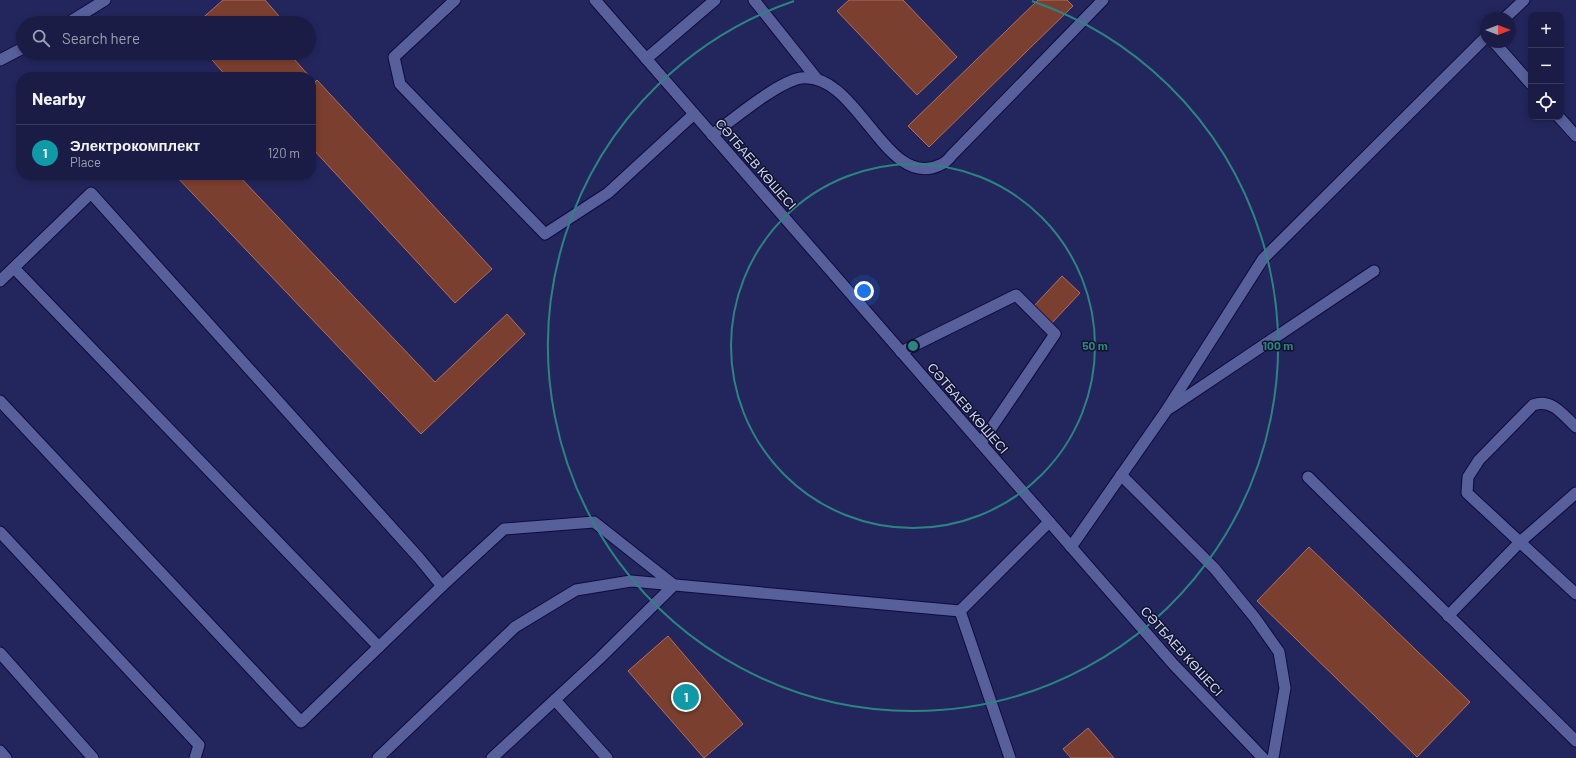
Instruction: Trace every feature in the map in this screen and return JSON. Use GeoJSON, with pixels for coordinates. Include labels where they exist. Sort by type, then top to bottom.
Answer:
{"type":"FeatureCollection","features":[{"type":"Feature","properties":{"kind":"main road"},"geometry":{"type":"LineString","coordinates":[[79,16],[105,0]]}},
{"type":"Feature","properties":{"kind":"main road"},"geometry":{"type":"LineString","coordinates":[[455,0],[394,57],[400,84],[545,234],[608,193],[694,114]]}},
{"type":"Feature","properties":{"kind":"main road","name":"СӘТБАЕВ КӨШЕСІ"},"geometry":{"type":"LineString","coordinates":[[594,0],[1174,665],[1263,758]]}},
{"type":"Feature","properties":{"kind":"main road"},"geometry":{"type":"LineString","coordinates":[[646,59],[715,0]]}},
{"type":"Feature","properties":{"kind":"main road"},"geometry":{"type":"LineString","coordinates":[[754,0],[817,79],[841,93],[899,160],[915,167],[927,169],[941,165],[952,156],[1103,0]]}},
{"type":"Feature","properties":{"kind":"main road"},"geometry":{"type":"LineString","coordinates":[[1511,12],[1524,0]]}},
{"type":"Feature","properties":{"kind":"main road"},"geometry":{"type":"LineString","coordinates":[[1071,547],[1166,411],[1263,259],[1480,43]]}},
{"type":"Feature","properties":{"kind":"main road"},"geometry":{"type":"LineString","coordinates":[[1499,48],[1528,81]]}},
{"type":"Feature","properties":{"kind":"main road"},"geometry":{"type":"LineString","coordinates":[[0,60],[16,52]]}},
{"type":"Feature","properties":{"kind":"main road"},"geometry":{"type":"LineString","coordinates":[[712,135],[784,83],[801,78],[817,79]]}},
{"type":"Feature","properties":{"kind":"main road"},"geometry":{"type":"LineString","coordinates":[[1562,120],[1576,136]]}},
{"type":"Feature","properties":{"kind":"main road"},"geometry":{"type":"LineString","coordinates":[[0,281],[91,193],[419,558],[442,586]]}},
{"type":"Feature","properties":{"kind":"main road"},"geometry":{"type":"LineString","coordinates":[[14,268],[379,647]]}},
{"type":"Feature","properties":{"kind":"main road"},"geometry":{"type":"LineString","coordinates":[[1166,411],[1374,271]]}},
{"type":"Feature","properties":{"kind":"main road"},"geometry":{"type":"LineString","coordinates":[[901,352],[1016,295],[1055,334],[981,443]]}},
{"type":"Feature","properties":{"kind":"main road"},"geometry":{"type":"LineString","coordinates":[[0,401],[301,722],[442,586],[504,529],[594,522],[674,585]]}},
{"type":"Feature","properties":{"kind":"main road"},"geometry":{"type":"LineString","coordinates":[[1576,427],[1552,405],[1541,402],[1533,405],[1479,460],[1468,477],[1467,493],[1576,594]]}},
{"type":"Feature","properties":{"kind":"main road"},"geometry":{"type":"LineString","coordinates":[[1121,475],[1214,569],[1256,618],[1279,652],[1286,688],[1273,758]]}},
{"type":"Feature","properties":{"kind":"main road"},"geometry":{"type":"LineString","coordinates":[[1308,478],[1576,741]]}},
{"type":"Feature","properties":{"kind":"main road"},"geometry":{"type":"LineString","coordinates":[[1448,616],[1520,542],[1576,493]]}},
{"type":"Feature","properties":{"kind":"main road"},"geometry":{"type":"LineString","coordinates":[[960,611],[1049,522]]}},
{"type":"Feature","properties":{"kind":"main road"},"geometry":{"type":"LineString","coordinates":[[0,532],[199,745],[195,758]]}},
{"type":"Feature","properties":{"kind":"main road"},"geometry":{"type":"LineString","coordinates":[[378,758],[515,627],[576,590],[631,581],[960,611]]}},
{"type":"Feature","properties":{"kind":"main road"},"geometry":{"type":"LineString","coordinates":[[492,758],[600,658],[674,585]]}},
{"type":"Feature","properties":{"kind":"main road"},"geometry":{"type":"LineString","coordinates":[[960,611],[1010,758]]}},
{"type":"Feature","properties":{"kind":"main road"},"geometry":{"type":"LineString","coordinates":[[0,653],[93,758]]}},
{"type":"Feature","properties":{"kind":"main road"},"geometry":{"type":"LineString","coordinates":[[555,700],[607,758]]}},
{"type":"Feature","properties":{"kind":"main road"},"geometry":{"type":"LineString","coordinates":[[0,752],[6,758]]}},
{"type":"Feature","properties":{"kind":"building"},"geometry":{"type":"Polygon","coordinates":[[[223,0],[265,0],[279,16],[205,16],[223,0]]]}},
{"type":"Feature","properties":{"kind":"building"},"geometry":{"type":"Polygon","coordinates":[[[849,0],[903,0],[957,57],[917,95],[837,11],[849,0]]]}},
{"type":"Feature","properties":{"kind":"building"},"geometry":{"type":"Polygon","coordinates":[[[1038,0],[1067,0],[1073,6],[929,147],[908,126],[1038,0]]]}},
{"type":"Feature","properties":{"kind":"building"},"geometry":{"type":"Polygon","coordinates":[[[212,60],[295,60],[306,72],[223,72],[212,60]]]}},
{"type":"Feature","properties":{"kind":"building"},"geometry":{"type":"Polygon","coordinates":[[[317,80],[492,269],[455,303],[316,152],[317,80]]]}},
{"type":"Feature","properties":{"kind":"building"},"geometry":{"type":"Polygon","coordinates":[[[180,180],[243,180],[435,382],[507,314],[525,334],[421,434],[180,180]]]}},
{"type":"Feature","properties":{"kind":"building"},"geometry":{"type":"Polygon","coordinates":[[[1062,276],[1080,293],[1051,324],[1033,307],[1062,276]]]}},
{"type":"Feature","properties":{"kind":"building"},"geometry":{"type":"Polygon","coordinates":[[[1309,547],[1470,702],[1417,757],[1257,601],[1309,547]]]}},
{"type":"Feature","properties":{"kind":"building"},"geometry":{"type":"Polygon","coordinates":[[[668,636],[743,724],[704,758],[628,671],[668,636]]]}},
{"type":"Feature","properties":{"kind":"building"},"geometry":{"type":"Polygon","coordinates":[[[1088,728],[1114,758],[1071,758],[1063,749],[1088,728]]]}},
{"type":"Feature","properties":{"kind":"place","name":"Электрокомплект"},"geometry":{"type":"Point","coordinates":[686,697]}}]}
